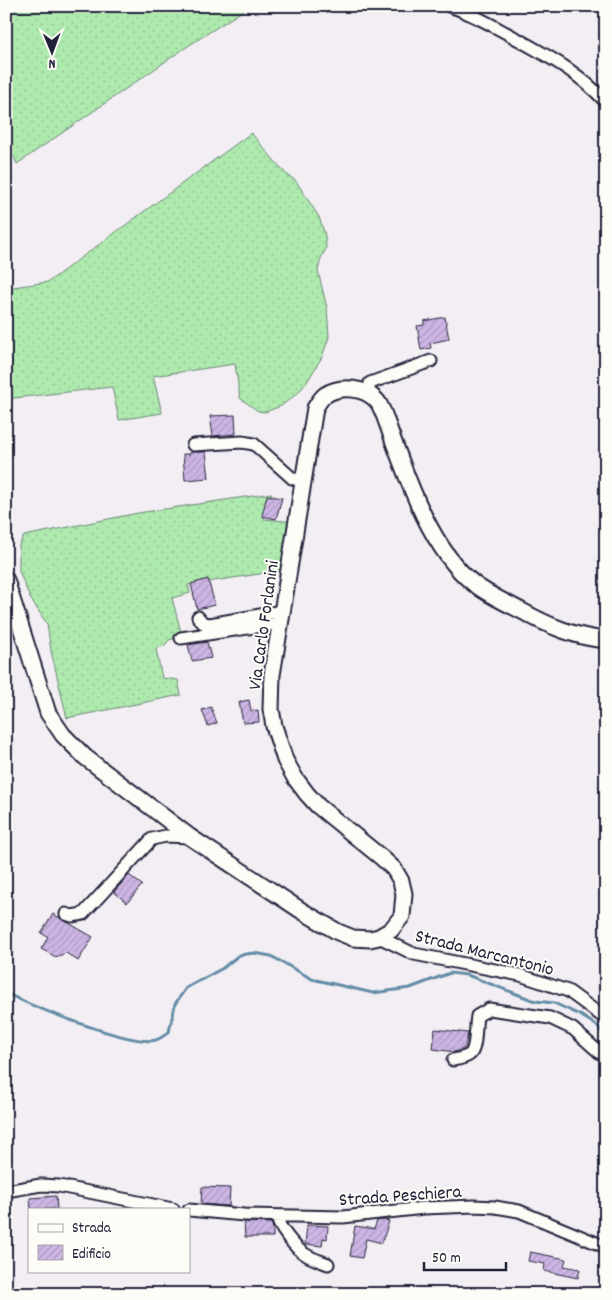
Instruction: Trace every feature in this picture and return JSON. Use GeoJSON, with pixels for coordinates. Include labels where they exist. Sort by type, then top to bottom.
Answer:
{"type":"FeatureCollection","features":[{"type":"Feature","properties":{"kind":"main road","name":"Via Carlo Forlanini"},"geometry":{"type":"LineString","coordinates":[[368,394],[357,390],[345,389],[323,396],[315,408],[272,675],[271,708],[274,726],[285,760],[307,794],[394,869],[401,881],[404,894],[402,916],[391,930],[379,937]]}},
{"type":"Feature","properties":{"kind":"main road"},"geometry":{"type":"LineString","coordinates":[[368,394],[377,401],[383,412],[414,494],[433,533],[456,566],[474,583],[539,621],[569,632],[606,640]]}},
{"type":"Feature","properties":{"kind":"main road"},"geometry":{"type":"LineString","coordinates":[[6,580],[48,713],[63,735],[85,756],[190,837],[302,911],[338,932],[353,938],[370,939],[379,937]]}},
{"type":"Feature","properties":{"kind":"street"},"geometry":{"type":"LineString","coordinates":[[449,6],[484,20],[556,60],[589,84],[606,102]]}},
{"type":"Feature","properties":{"kind":"street"},"geometry":{"type":"LineString","coordinates":[[368,394],[370,383],[431,361]]}},
{"type":"Feature","properties":{"kind":"street"},"geometry":{"type":"LineString","coordinates":[[194,445],[242,442],[254,444],[292,478],[304,482]]}},
{"type":"Feature","properties":{"kind":"street"},"geometry":{"type":"LineString","coordinates":[[198,617],[203,623],[210,624],[282,617]]}},
{"type":"Feature","properties":{"kind":"street"},"geometry":{"type":"LineString","coordinates":[[181,638],[282,617]]}},
{"type":"Feature","properties":{"kind":"street"},"geometry":{"type":"LineString","coordinates":[[66,914],[72,916],[83,914],[152,839],[166,836],[190,837]]}},
{"type":"Feature","properties":{"kind":"street","name":"Strada Marcantonio"},"geometry":{"type":"LineString","coordinates":[[379,937],[414,954],[520,975],[568,992],[606,1019]]}},
{"type":"Feature","properties":{"kind":"street"},"geometry":{"type":"LineString","coordinates":[[453,1060],[468,1056],[475,1048],[475,1029],[478,1016],[489,1009],[550,1018],[573,1029],[600,1053],[606,1055]]}},
{"type":"Feature","properties":{"kind":"street"},"geometry":{"type":"LineString","coordinates":[[6,1191],[41,1185],[59,1186],[167,1208]]}},
{"type":"Feature","properties":{"kind":"street","name":"Strada Peschiera"},"geometry":{"type":"LineString","coordinates":[[190,1210],[244,1215],[343,1217],[424,1208],[495,1207],[520,1211],[606,1247]]}},
{"type":"Feature","properties":{"kind":"street"},"geometry":{"type":"LineString","coordinates":[[277,1216],[277,1222],[305,1254],[328,1264]]}},
{"type":"Feature","properties":{"kind":"green space"},"geometry":{"type":"Polygon","coordinates":[[[6,6],[250,6],[185,48],[17,164],[6,139],[6,6]]]}},
{"type":"Feature","properties":{"kind":"green space"},"geometry":{"type":"Polygon","coordinates":[[[251,133],[285,173],[296,181],[319,217],[325,235],[326,249],[321,258],[318,271],[327,308],[329,337],[322,357],[298,393],[281,406],[265,412],[258,411],[240,398],[235,364],[153,376],[162,413],[119,420],[112,387],[6,399],[6,288],[48,282],[251,133]]]}},
{"type":"Feature","properties":{"kind":"green space"},"geometry":{"type":"Polygon","coordinates":[[[272,493],[264,519],[295,522],[285,570],[188,585],[190,593],[172,598],[182,636],[169,640],[165,645],[156,649],[162,678],[178,680],[181,695],[67,718],[51,651],[47,624],[30,598],[19,571],[19,545],[24,536],[138,513],[272,493]]]}},
{"type":"Feature","properties":{"kind":"building"},"geometry":{"type":"Polygon","coordinates":[[[445,317],[449,339],[430,343],[431,348],[421,350],[417,326],[424,325],[424,321],[445,317]]]}},
{"type":"Feature","properties":{"kind":"building"},"geometry":{"type":"Polygon","coordinates":[[[235,415],[236,434],[213,436],[210,416],[235,415]]]}},
{"type":"Feature","properties":{"kind":"building"},"geometry":{"type":"Polygon","coordinates":[[[190,452],[206,452],[209,478],[185,480],[183,454],[190,454],[190,452]]]}},
{"type":"Feature","properties":{"kind":"building"},"geometry":{"type":"Polygon","coordinates":[[[267,495],[282,498],[276,519],[262,516],[267,495]]]}},
{"type":"Feature","properties":{"kind":"building"},"geometry":{"type":"Polygon","coordinates":[[[208,579],[215,605],[197,609],[191,584],[208,579]]]}},
{"type":"Feature","properties":{"kind":"building"},"geometry":{"type":"Polygon","coordinates":[[[207,642],[211,658],[192,661],[188,645],[207,642]]]}},
{"type":"Feature","properties":{"kind":"building"},"geometry":{"type":"Polygon","coordinates":[[[249,700],[251,711],[258,710],[259,722],[243,723],[239,702],[249,700]]]}},
{"type":"Feature","properties":{"kind":"building"},"geometry":{"type":"Polygon","coordinates":[[[211,707],[217,723],[208,726],[202,710],[211,707]]]}},
{"type":"Feature","properties":{"kind":"building"},"geometry":{"type":"Polygon","coordinates":[[[129,875],[142,885],[127,903],[114,892],[129,875]]]}},
{"type":"Feature","properties":{"kind":"building"},"geometry":{"type":"Polygon","coordinates":[[[53,914],[93,937],[78,961],[66,953],[56,957],[41,949],[48,937],[41,933],[53,914]]]}},
{"type":"Feature","properties":{"kind":"building"},"geometry":{"type":"Polygon","coordinates":[[[435,1029],[468,1033],[465,1048],[455,1052],[433,1049],[435,1029]]]}},
{"type":"Feature","properties":{"kind":"building"},"geometry":{"type":"Polygon","coordinates":[[[202,1187],[230,1188],[229,1206],[201,1204],[202,1187]]]}},
{"type":"Feature","properties":{"kind":"building"},"geometry":{"type":"Polygon","coordinates":[[[56,1196],[57,1208],[31,1208],[30,1198],[56,1196]]]}},
{"type":"Feature","properties":{"kind":"building"},"geometry":{"type":"Polygon","coordinates":[[[377,1221],[389,1221],[382,1243],[366,1239],[362,1258],[350,1256],[355,1226],[374,1229],[377,1221]]]}},
{"type":"Feature","properties":{"kind":"building"},"geometry":{"type":"Polygon","coordinates":[[[244,1222],[271,1223],[273,1237],[245,1237],[244,1222]]]}},
{"type":"Feature","properties":{"kind":"building"},"geometry":{"type":"Polygon","coordinates":[[[307,1225],[328,1226],[327,1239],[323,1238],[322,1246],[305,1244],[307,1225]]]}},
{"type":"Feature","properties":{"kind":"building"},"geometry":{"type":"Polygon","coordinates":[[[530,1252],[566,1259],[564,1266],[580,1269],[578,1278],[544,1271],[545,1264],[528,1261],[530,1252]]]}},
{"type":"Feature","properties":{"kind":"waterway"},"geometry":{"type":"LineString","coordinates":[[6,993],[81,1024],[125,1037],[156,1040],[169,1032],[175,1004],[186,988],[223,968],[239,955],[254,953],[271,956],[312,979],[373,993],[410,988],[450,973],[467,975],[535,1001],[554,1003],[596,1025],[606,1036]]}}]}
